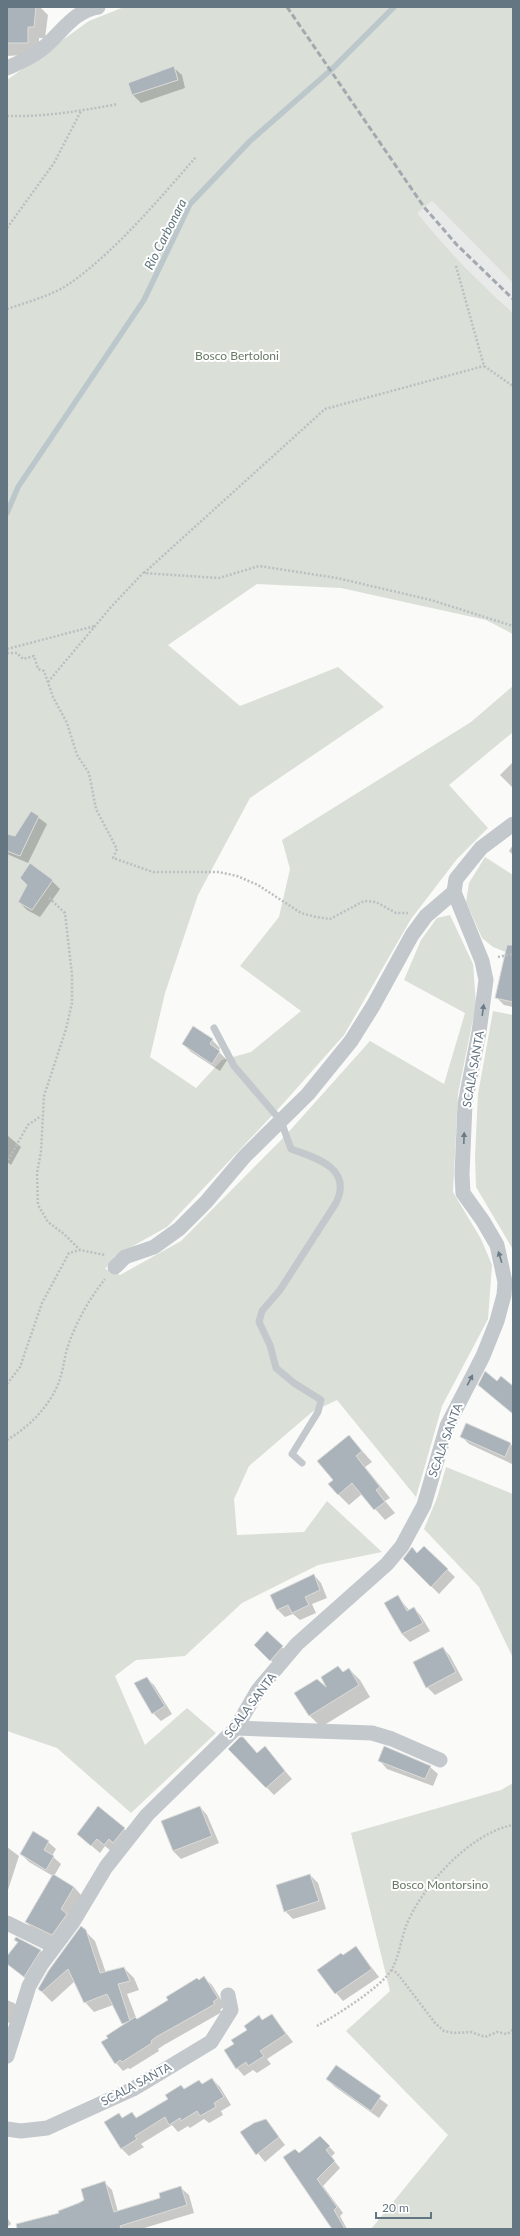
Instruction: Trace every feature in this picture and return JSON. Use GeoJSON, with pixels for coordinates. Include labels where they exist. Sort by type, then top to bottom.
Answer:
{"type":"FeatureCollection","features":[{"type":"Feature","properties":{"kind":"street"},"geometry":{"type":"LineString","coordinates":[[7,68],[42,50],[73,18],[90,8],[98,7]]}},
{"type":"Feature","properties":{"kind":"street"},"geometry":{"type":"LineString","coordinates":[[120,1262],[154,1247],[179,1230],[206,1202],[245,1156],[308,1094],[351,1041],[373,1006],[412,935],[426,916],[454,892],[456,879],[480,848],[513,824]]}},
{"type":"Feature","properties":{"kind":"street","name":"SCALA SANTA"},"geometry":{"type":"LineString","coordinates":[[7,2056],[29,1986],[54,1946],[73,1922],[106,1867],[147,1815],[236,1728],[258,1690],[297,1644],[387,1564],[402,1546],[424,1505],[447,1426],[482,1356],[497,1321],[504,1295],[505,1282],[497,1245],[483,1221],[463,1193],[462,1174],[466,1098],[479,1032],[486,980],[482,961],[454,892]]}},
{"type":"Feature","properties":{"kind":"street"},"geometry":{"type":"LineString","coordinates":[[236,1728],[307,1729],[372,1733],[392,1739],[440,1760]]}},
{"type":"Feature","properties":{"kind":"street"},"geometry":{"type":"LineString","coordinates":[[7,1924],[54,1946]]}},
{"type":"Feature","properties":{"kind":"street","name":"SCALA SANTA"},"geometry":{"type":"LineString","coordinates":[[7,2129],[21,2131],[47,2128],[133,2089],[211,2042],[231,2010],[228,1995]]}},
{"type":"Feature","properties":{"kind":"lane"},"geometry":{"type":"LineString","coordinates":[[214,1028],[234,1066],[281,1121],[291,1149],[324,1161],[333,1170],[340,1182],[342,1192],[295,1268],[262,1311],[259,1322],[270,1345],[276,1368],[321,1400],[318,1412],[292,1454],[302,1463]]}},
{"type":"Feature","properties":{"kind":"path"},"geometry":{"type":"LineString","coordinates":[[7,116],[34,117],[81,111],[118,104]]}},
{"type":"Feature","properties":{"kind":"path"},"geometry":{"type":"LineString","coordinates":[[7,228],[54,163],[81,111]]}},
{"type":"Feature","properties":{"kind":"path"},"geometry":{"type":"LineString","coordinates":[[7,309],[34,300],[68,284],[99,259],[143,217],[196,157]]}},
{"type":"Feature","properties":{"kind":"path"},"geometry":{"type":"LineString","coordinates":[[456,266],[484,366],[513,386]]}},
{"type":"Feature","properties":{"kind":"path"},"geometry":{"type":"LineString","coordinates":[[48,682],[95,626],[143,573],[325,409],[484,366]]}},
{"type":"Feature","properties":{"kind":"path"},"geometry":{"type":"LineString","coordinates":[[143,573],[219,578],[259,566],[337,578],[431,600],[513,626]]}},
{"type":"Feature","properties":{"kind":"path"},"geometry":{"type":"LineString","coordinates":[[7,649],[95,626]]}},
{"type":"Feature","properties":{"kind":"path"},"geometry":{"type":"LineString","coordinates":[[7,653],[17,653],[23,659],[34,656],[38,669],[44,671],[67,723],[77,755],[89,773],[96,809],[117,849],[113,858],[152,872],[219,872],[237,876],[258,885],[301,913],[316,917],[330,918],[364,901],[376,902],[396,913],[426,916]]}},
{"type":"Feature","properties":{"kind":"path"},"geometry":{"type":"LineString","coordinates":[[7,1440],[23,1431],[44,1409],[59,1382],[68,1348],[81,1318],[99,1288],[120,1262],[80,1250],[64,1234],[48,1222],[38,1205],[36,1173],[42,1137],[44,1096],[66,1030],[72,1002],[72,975],[65,913],[49,898]]}},
{"type":"Feature","properties":{"kind":"path"},"geometry":{"type":"LineString","coordinates":[[8,1160],[28,1125],[42,1115]]}},
{"type":"Feature","properties":{"kind":"path"},"geometry":{"type":"LineString","coordinates":[[7,1384],[20,1367],[42,1303],[56,1276],[69,1254],[80,1250]]}},
{"type":"Feature","properties":{"kind":"path"},"geometry":{"type":"LineString","coordinates":[[317,2026],[360,1997],[382,1980],[391,1970],[406,1926],[415,1907],[432,1884],[455,1859],[477,1839],[501,1827],[513,1825]]}},
{"type":"Feature","properties":{"kind":"path"},"geometry":{"type":"LineString","coordinates":[[391,1970],[397,1973],[435,2023],[444,2031],[471,2032],[485,2037],[497,2032],[508,2034],[513,2030]]}},
{"type":"Feature","properties":{"kind":"shaded area"},"geometry":{"type":"Polygon","coordinates":[[[432,201],[513,283],[513,313],[483,286],[437,238],[416,213],[432,201]]]}},
{"type":"Feature","properties":{"kind":"green space","name":"Bosco Bertoloni"},"geometry":{"type":"Polygon","coordinates":[[[124,7],[513,7],[513,283],[432,201],[417,213],[463,265],[513,313],[513,634],[486,620],[341,588],[257,584],[168,645],[240,706],[338,667],[384,707],[250,798],[198,895],[165,993],[150,1057],[196,1088],[222,1060],[251,1052],[301,1011],[240,966],[279,917],[290,869],[282,840],[471,722],[513,686],[513,732],[449,785],[488,828],[457,859],[411,919],[344,1035],[281,1106],[167,1227],[115,1256],[105,1269],[120,1275],[181,1241],[285,1136],[370,1041],[444,1084],[465,1013],[404,980],[421,940],[437,918],[450,915],[473,964],[476,1004],[458,1094],[453,1192],[481,1239],[492,1265],[488,1319],[442,1406],[416,1497],[337,1400],[312,1412],[249,1466],[234,1499],[237,1535],[304,1532],[327,1501],[382,1552],[318,1565],[242,1603],[185,1656],[136,1660],[115,1676],[145,1745],[187,1708],[216,1733],[131,1813],[57,1748],[7,1731],[7,80],[89,21],[124,7]]]}},
{"type":"Feature","properties":{"kind":"green space"},"geometry":{"type":"Polygon","coordinates":[[[485,857],[513,875],[513,955],[493,947],[482,938],[466,902],[469,883],[485,857]]]}},
{"type":"Feature","properties":{"kind":"green space"},"geometry":{"type":"Polygon","coordinates":[[[493,1011],[513,1015],[513,1260],[512,1248],[476,1187],[475,1157],[478,1094],[493,1011]]]}},
{"type":"Feature","properties":{"kind":"green space"},"geometry":{"type":"Polygon","coordinates":[[[446,1467],[513,1494],[513,1658],[479,1587],[424,1529],[437,1498],[446,1467]]]}},
{"type":"Feature","properties":{"kind":"green space","name":"Bosco Montorsino"},"geometry":{"type":"Polygon","coordinates":[[[513,1783],[513,2229],[371,2229],[448,2135],[346,2031],[390,1991],[351,1833],[501,1790],[513,1783]]]}},
{"type":"Feature","properties":{"kind":"building"},"geometry":{"type":"Polygon","coordinates":[[[7,7],[36,7],[34,27],[28,27],[28,43],[7,43],[7,7]]]}},
{"type":"Feature","properties":{"kind":"building"},"geometry":{"type":"Polygon","coordinates":[[[174,66],[178,80],[132,95],[128,83],[174,66]]]}},
{"type":"Feature","properties":{"kind":"building"},"geometry":{"type":"Polygon","coordinates":[[[31,811],[39,816],[20,856],[7,851],[7,834],[15,836],[31,811]]]}},
{"type":"Feature","properties":{"kind":"building"},"geometry":{"type":"Polygon","coordinates":[[[30,863],[53,880],[32,910],[18,902],[27,885],[20,878],[30,863]]]}},
{"type":"Feature","properties":{"kind":"building"},"geometry":{"type":"Polygon","coordinates":[[[507,945],[513,945],[513,1002],[495,998],[507,945]]]}},
{"type":"Feature","properties":{"kind":"building"},"geometry":{"type":"Polygon","coordinates":[[[193,1026],[213,1039],[210,1044],[220,1051],[212,1064],[182,1044],[193,1026]]]}},
{"type":"Feature","properties":{"kind":"building"},"geometry":{"type":"Polygon","coordinates":[[[485,1371],[497,1381],[501,1376],[513,1386],[513,1414],[478,1385],[485,1371]]]}},
{"type":"Feature","properties":{"kind":"building"},"geometry":{"type":"Polygon","coordinates":[[[466,1423],[511,1443],[505,1457],[460,1437],[466,1423]]]}},
{"type":"Feature","properties":{"kind":"building"},"geometry":{"type":"Polygon","coordinates":[[[349,1435],[362,1451],[356,1456],[380,1487],[376,1490],[385,1502],[374,1510],[352,1483],[338,1495],[328,1484],[333,1480],[317,1461],[349,1435]]]}},
{"type":"Feature","properties":{"kind":"building"},"geometry":{"type":"Polygon","coordinates":[[[424,1546],[448,1569],[431,1587],[403,1559],[412,1547],[417,1553],[424,1546]]]}},
{"type":"Feature","properties":{"kind":"building"},"geometry":{"type":"Polygon","coordinates":[[[314,1574],[320,1590],[305,1597],[309,1605],[292,1613],[288,1605],[277,1610],[270,1595],[314,1574]]]}},
{"type":"Feature","properties":{"kind":"building"},"geometry":{"type":"Polygon","coordinates":[[[398,1595],[407,1611],[414,1607],[423,1623],[402,1634],[384,1603],[398,1595]]]}},
{"type":"Feature","properties":{"kind":"building"},"geometry":{"type":"Polygon","coordinates":[[[267,1631],[283,1646],[270,1661],[254,1645],[267,1631]]]}},
{"type":"Feature","properties":{"kind":"building"},"geometry":{"type":"Polygon","coordinates":[[[443,1647],[456,1672],[426,1688],[413,1662],[443,1647]]]}},
{"type":"Feature","properties":{"kind":"building"},"geometry":{"type":"Polygon","coordinates":[[[338,1666],[343,1672],[349,1668],[359,1685],[309,1716],[294,1693],[317,1679],[326,1687],[321,1677],[338,1666]]]}},
{"type":"Feature","properties":{"kind":"building"},"geometry":{"type":"Polygon","coordinates":[[[147,1677],[165,1706],[152,1714],[134,1683],[147,1677]]]}},
{"type":"Feature","properties":{"kind":"building"},"geometry":{"type":"Polygon","coordinates":[[[240,1737],[243,1737],[257,1753],[265,1746],[285,1771],[266,1788],[228,1749],[240,1737]]]}},
{"type":"Feature","properties":{"kind":"building"},"geometry":{"type":"Polygon","coordinates":[[[384,1746],[431,1766],[425,1779],[378,1761],[384,1746]]]}},
{"type":"Feature","properties":{"kind":"building"},"geometry":{"type":"Polygon","coordinates":[[[98,1806],[125,1828],[113,1843],[109,1839],[104,1845],[97,1839],[91,1846],[77,1834],[98,1806]]]}},
{"type":"Feature","properties":{"kind":"building"},"geometry":{"type":"Polygon","coordinates":[[[200,1806],[212,1836],[173,1851],[161,1821],[200,1806]]]}},
{"type":"Feature","properties":{"kind":"building"},"geometry":{"type":"Polygon","coordinates":[[[33,1831],[49,1841],[44,1850],[54,1856],[46,1870],[20,1854],[33,1831]]]}},
{"type":"Feature","properties":{"kind":"building"},"geometry":{"type":"Polygon","coordinates":[[[53,1874],[74,1887],[61,1909],[67,1914],[52,1935],[25,1922],[53,1874]]]}},
{"type":"Feature","properties":{"kind":"building"},"geometry":{"type":"Polygon","coordinates":[[[310,1874],[319,1901],[284,1912],[276,1885],[310,1874]]]}},
{"type":"Feature","properties":{"kind":"building"},"geometry":{"type":"Polygon","coordinates":[[[81,1926],[86,1930],[100,1973],[124,1967],[130,1981],[118,1984],[130,2021],[122,2024],[107,1994],[84,2003],[68,1969],[42,1992],[38,1989],[49,1970],[81,1926]]]}},
{"type":"Feature","properties":{"kind":"building"},"geometry":{"type":"Polygon","coordinates":[[[16,1937],[41,1950],[24,1977],[7,1964],[7,1956],[18,1942],[14,1940],[16,1937]]]}},
{"type":"Feature","properties":{"kind":"building"},"geometry":{"type":"Polygon","coordinates":[[[356,1946],[372,1969],[335,1994],[317,1970],[341,1953],[343,1955],[356,1946]]]}},
{"type":"Feature","properties":{"kind":"building"},"geometry":{"type":"Polygon","coordinates":[[[204,1976],[218,1998],[213,2002],[215,2004],[156,2037],[151,2041],[152,2043],[122,2062],[120,2060],[115,2064],[101,2042],[108,2038],[106,2036],[135,2017],[137,2019],[168,2000],[166,1997],[197,1978],[199,1980],[204,1976]]]}},
{"type":"Feature","properties":{"kind":"building"},"geometry":{"type":"Polygon","coordinates":[[[272,2014],[286,2034],[260,2051],[264,2056],[248,2066],[246,2062],[236,2069],[224,2050],[234,2044],[231,2040],[247,2030],[244,2026],[259,2015],[262,2020],[272,2014]]]}},
{"type":"Feature","properties":{"kind":"building"},"geometry":{"type":"Polygon","coordinates":[[[336,2065],[381,2096],[371,2111],[326,2079],[336,2065]]]}},
{"type":"Feature","properties":{"kind":"building"},"geometry":{"type":"Polygon","coordinates":[[[212,2078],[224,2097],[214,2103],[216,2107],[200,2116],[197,2111],[181,2121],[180,2118],[169,2125],[165,2117],[135,2136],[137,2139],[121,2149],[104,2122],[119,2113],[122,2118],[132,2112],[136,2118],[168,2099],[165,2095],[181,2085],[184,2089],[199,2080],[202,2084],[212,2078]]]}},
{"type":"Feature","properties":{"kind":"building"},"geometry":{"type":"Polygon","coordinates":[[[266,2119],[279,2137],[256,2155],[240,2132],[254,2123],[266,2119]]]}},
{"type":"Feature","properties":{"kind":"building"},"geometry":{"type":"Polygon","coordinates":[[[320,2136],[330,2146],[326,2150],[335,2161],[317,2179],[337,2207],[334,2210],[345,2229],[332,2229],[283,2157],[295,2149],[299,2153],[320,2136]]]}},
{"type":"Feature","properties":{"kind":"building"},"geometry":{"type":"Polygon","coordinates":[[[105,2181],[114,2212],[160,2198],[159,2193],[181,2186],[187,2205],[120,2226],[121,2229],[17,2229],[16,2224],[59,2213],[58,2211],[79,2203],[84,2200],[81,2189],[105,2181]]]}},
{"type":"Feature","properties":{"kind":"waterway","name":"Rio Carbonara"},"geometry":{"type":"LineString","coordinates":[[7,513],[18,487],[144,300],[190,204],[250,141],[332,69],[394,7]]}},
{"type":"Feature","properties":{"kind":"railway"},"geometry":{"type":"LineString","coordinates":[[287,7],[424,207],[457,245],[513,299]]}}]}
